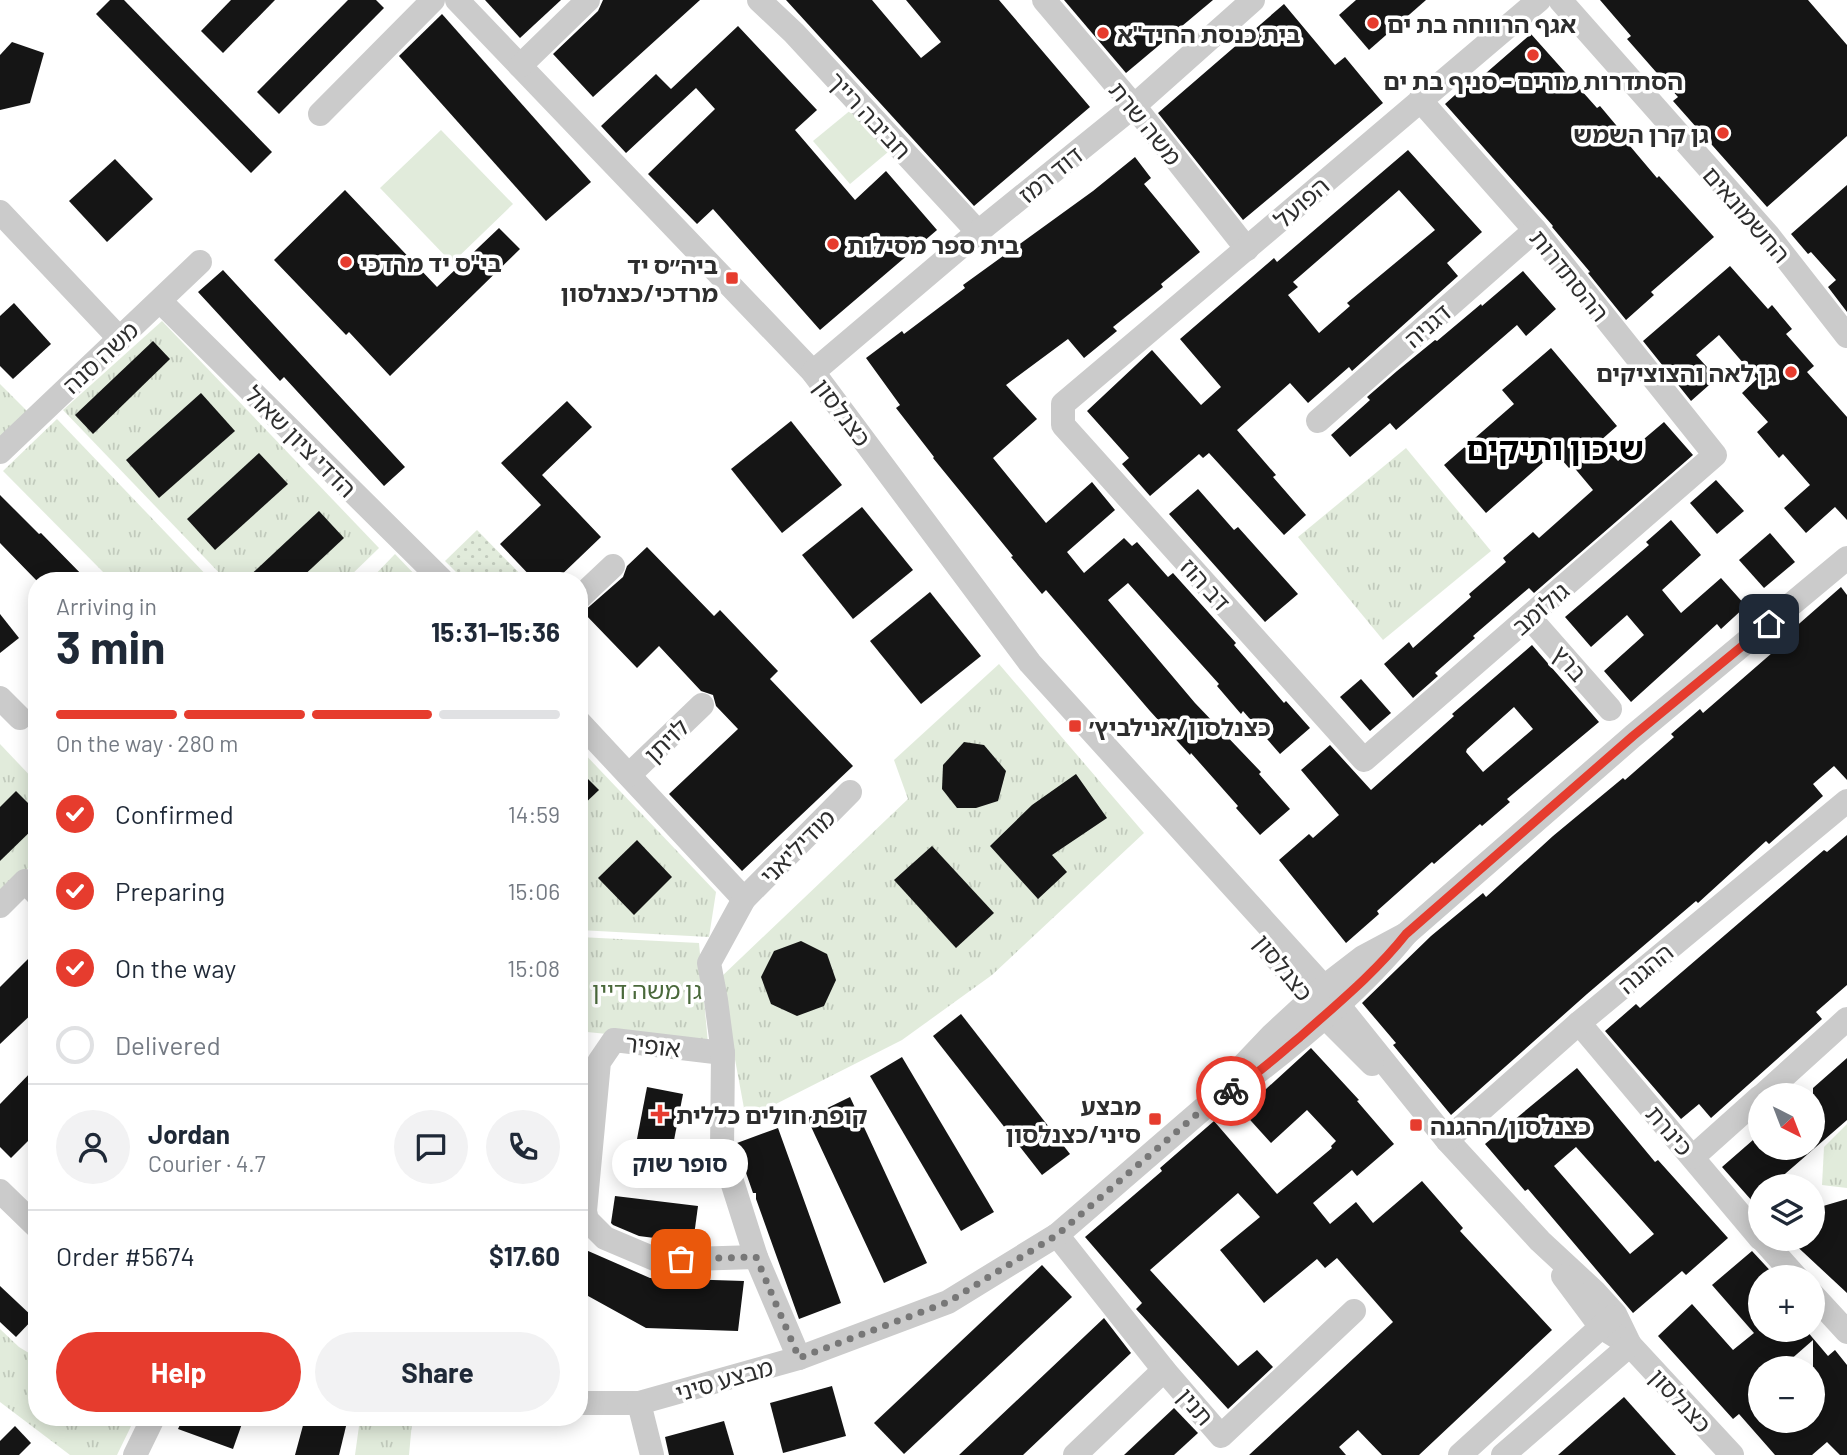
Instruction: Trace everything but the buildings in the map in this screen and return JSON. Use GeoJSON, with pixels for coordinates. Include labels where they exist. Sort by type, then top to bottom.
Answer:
{"type":"FeatureCollection","features":[{"type":"Feature","properties":{"kind":"street"},"geometry":{"type":"LineString","coordinates":[[320,114],[433,0]]}},
{"type":"Feature","properties":{"kind":"street","name":"כצנלסון"},"geometry":{"type":"LineString","coordinates":[[457,0],[813,372],[1030,663],[1199,850],[1324,1002],[1347,1042],[1413,1100],[1540,1241],[1595,1292],[1608,1320]]}},
{"type":"Feature","properties":{"kind":"street"},"geometry":{"type":"LineString","coordinates":[[520,66],[588,0]]}},
{"type":"Feature","properties":{"kind":"street","name":"חביבה רייך"},"geometry":{"type":"LineString","coordinates":[[759,0],[803,43],[978,232]]}},
{"type":"Feature","properties":{"kind":"street","name":"משה שרת"},"geometry":{"type":"LineString","coordinates":[[1044,0],[1134,106],[1247,249]]}},
{"type":"Feature","properties":{"kind":"street","name":"דוד רמז"},"geometry":{"type":"LineString","coordinates":[[813,372],[978,232],[1134,106],[1253,0]]}},
{"type":"Feature","properties":{"kind":"street","name":"הפועל"},"geometry":{"type":"LineString","coordinates":[[1063,404],[1539,0]]}},
{"type":"Feature","properties":{"kind":"street","name":"החשמונאים"},"geometry":{"type":"LineString","coordinates":[[1560,0],[1768,235],[1847,336]]}},
{"type":"Feature","properties":{"kind":"street","name":"ההסתדרות"},"geometry":{"type":"LineString","coordinates":[[1420,100],[1535,230],[1715,455]]}},
{"type":"Feature","properties":{"kind":"street"},"geometry":{"type":"LineString","coordinates":[[0,212],[120,339]]}},
{"type":"Feature","properties":{"kind":"street","name":"דגניה"},"geometry":{"type":"LineString","coordinates":[[1318,421],[1535,230]]}},
{"type":"Feature","properties":{"kind":"street","name":"משה סנה"},"geometry":{"type":"LineString","coordinates":[[0,452],[200,262]]}},
{"type":"Feature","properties":{"kind":"street","name":"הדדי ציון שאול"},"geometry":{"type":"LineString","coordinates":[[160,302],[434,572]]}},
{"type":"Feature","properties":{"kind":"street","name":"דב הוז"},"geometry":{"type":"LineString","coordinates":[[1063,404],[1063,425],[1364,760]]}},
{"type":"Feature","properties":{"kind":"street","name":"גולומב"},"geometry":{"type":"LineString","coordinates":[[1364,760],[1715,455]]}},
{"type":"Feature","properties":{"kind":"street","name":"מבצע סיני"},"geometry":{"type":"LineString","coordinates":[[588,1403],[639,1404],[799,1358],[948,1302],[1057,1235],[1211,1102],[1260,1070],[1324,1002],[1385,960],[1406,934],[1633,736],[1847,558]]}},
{"type":"Feature","properties":{"kind":"street"},"geometry":{"type":"LineString","coordinates":[[588,590],[614,566]]}},
{"type":"Feature","properties":{"kind":"street","name":"ברץ"},"geometry":{"type":"LineString","coordinates":[[1529,617],[1610,709]]}},
{"type":"Feature","properties":{"kind":"street"},"geometry":{"type":"LineString","coordinates":[[0,698],[20,718]]}},
{"type":"Feature","properties":{"kind":"street","name":"לויתן"},"geometry":{"type":"LineString","coordinates":[[629,775],[702,705]]}},
{"type":"Feature","properties":{"kind":"street"},"geometry":{"type":"LineString","coordinates":[[588,732],[744,899]]}},
{"type":"Feature","properties":{"kind":"street","name":"מודיליאני"},"geometry":{"type":"LineString","coordinates":[[799,1358],[756,1257],[722,1150],[723,1053],[709,963],[744,899],[850,792]]}},
{"type":"Feature","properties":{"kind":"street","name":"ההגנה"},"geometry":{"type":"LineString","coordinates":[[1447,1140],[1578,1023],[1847,801]]}},
{"type":"Feature","properties":{"kind":"street"},"geometry":{"type":"LineString","coordinates":[[0,906],[25,881],[28,884]]}},
{"type":"Feature","properties":{"kind":"street"},"geometry":{"type":"LineString","coordinates":[[1776,1083],[1847,1019]]}},
{"type":"Feature","properties":{"kind":"street","name":"כינרת"},"geometry":{"type":"LineString","coordinates":[[1578,1023],[1748,1223]]}},
{"type":"Feature","properties":{"kind":"street","name":"אופיר"},"geometry":{"type":"LineString","coordinates":[[588,1085],[614,1040],[723,1053]]}},
{"type":"Feature","properties":{"kind":"street"},"geometry":{"type":"LineString","coordinates":[[1693,1157],[1748,1108]]}},
{"type":"Feature","properties":{"kind":"street"},"geometry":{"type":"LineString","coordinates":[[0,1191],[28,1218]]}},
{"type":"Feature","properties":{"kind":"street","name":"אופיר"},"geometry":{"type":"LineString","coordinates":[[588,1221],[612,1242],[657,1260],[756,1257]]}},
{"type":"Feature","properties":{"kind":"street","name":"תנין"},"geometry":{"type":"LineString","coordinates":[[1057,1235],[1164,1370],[1221,1436],[1354,1311]]}},
{"type":"Feature","properties":{"kind":"street","name":"כצנלסון"},"geometry":{"type":"LineString","coordinates":[[1540,1241],[1568,1284],[1608,1320],[1732,1455]]}},
{"type":"Feature","properties":{"kind":"street","name":"כינרת"},"geometry":{"type":"LineString","coordinates":[[1773,1251],[1785,1265]]}},
{"type":"Feature","properties":{"kind":"street"},"geometry":{"type":"LineString","coordinates":[[1564,1359],[1574,1327],[1568,1284]]}},
{"type":"Feature","properties":{"kind":"street"},"geometry":{"type":"LineString","coordinates":[[1825,1308],[1847,1331]]}},
{"type":"Feature","properties":{"kind":"street"},"geometry":{"type":"LineString","coordinates":[[1460,1455],[1608,1320]]}},
{"type":"Feature","properties":{"kind":"street"},"geometry":{"type":"LineString","coordinates":[[1503,1455],[1630,1345]]}},
{"type":"Feature","properties":{"kind":"street"},"geometry":{"type":"LineString","coordinates":[[1075,1455],[1164,1370]]}},
{"type":"Feature","properties":{"kind":"street"},"geometry":{"type":"LineString","coordinates":[[639,1404],[652,1455]]}},
{"type":"Feature","properties":{"kind":"street"},"geometry":{"type":"LineString","coordinates":[[135,1455],[149,1426]]}},
{"type":"Feature","properties":{"kind":"green space"},"geometry":{"type":"Polygon","coordinates":[[[852,109],[888,152],[850,184],[813,141],[852,109]]]}},
{"type":"Feature","properties":{"kind":"green space"},"geometry":{"type":"Polygon","coordinates":[[[441,130],[513,204],[452,263],[380,188],[441,130]]]}},
{"type":"Feature","properties":{"kind":"green space"},"geometry":{"type":"Polygon","coordinates":[[[162,321],[379,548],[354,572],[218,572],[63,410],[162,321]]]}},
{"type":"Feature","properties":{"kind":"green space"},"geometry":{"type":"Polygon","coordinates":[[[0,384],[27,411],[0,437],[0,384]]]}},
{"type":"Feature","properties":{"kind":"green space"},"geometry":{"type":"Polygon","coordinates":[[[57,419],[203,572],[103,572],[3,471],[57,419]]]}},
{"type":"Feature","properties":{"kind":"green space"},"geometry":{"type":"Polygon","coordinates":[[[1406,448],[1491,551],[1383,640],[1298,537],[1406,448]]]}},
{"type":"Feature","properties":{"kind":"green space"},"geometry":{"type":"Polygon","coordinates":[[[477,530],[518,572],[456,572],[445,561],[477,530]]]}},
{"type":"Feature","properties":{"kind":"green space"},"geometry":{"type":"Polygon","coordinates":[[[395,554],[412,572],[378,572],[395,554]]]}},
{"type":"Feature","properties":{"kind":"green space"},"geometry":{"type":"Polygon","coordinates":[[[999,664],[1144,833],[992,975],[902,1040],[746,1119],[720,978],[908,799],[894,760],[999,664]]]}},
{"type":"Feature","properties":{"kind":"green space"},"geometry":{"type":"Polygon","coordinates":[[[0,744],[28,774],[28,868],[0,894],[0,744]]]}},
{"type":"Feature","properties":{"kind":"green space"},"geometry":{"type":"Polygon","coordinates":[[[588,757],[716,892],[709,937],[588,930],[588,757]]]}},
{"type":"Feature","properties":{"kind":"green space","name":"גן משה דיין"},"geometry":{"type":"Polygon","coordinates":[[[588,937],[699,943],[708,1044],[588,1032],[588,937]]]}},
{"type":"Feature","properties":{"kind":"green space"},"geometry":{"type":"Polygon","coordinates":[[[1847,1124],[1847,1188],[1825,1185],[1825,1174],[1823,1174],[1825,1146],[1847,1124]]]}},
{"type":"Feature","properties":{"kind":"green space"},"geometry":{"type":"Polygon","coordinates":[[[0,1329],[28,1352],[28,1423],[0,1402],[0,1329]]]}},
{"type":"Feature","properties":{"kind":"green space"},"geometry":{"type":"Polygon","coordinates":[[[32,1426],[131,1426],[117,1455],[70,1455],[32,1426]]]}},
{"type":"Feature","properties":{"kind":"green space"},"geometry":{"type":"Polygon","coordinates":[[[359,1426],[412,1426],[409,1455],[355,1455],[359,1426]]]}},
{"type":"Feature","properties":{"kind":"way so far"},"geometry":{"type":"LineString","coordinates":[[681,1259],[756,1257],[799,1358],[948,1302],[1015,1261],[1057,1235],[1211,1102],[1231,1091]]}},
{"type":"Feature","properties":{"kind":"place","name":"אגף הרווחה בת ים"},"geometry":{"type":"Point","coordinates":[1373,23]}},
{"type":"Feature","properties":{"kind":"place","name":"בית כנסת החיד\"א"},"geometry":{"type":"Point","coordinates":[1103,33]}},
{"type":"Feature","properties":{"kind":"place","name":"הסתדרות מורים - סניף בת ים"},"geometry":{"type":"Point","coordinates":[1533,55]}},
{"type":"Feature","properties":{"kind":"place","name":"גן קרן השמש"},"geometry":{"type":"Point","coordinates":[1723,133]}},
{"type":"Feature","properties":{"kind":"place","name":"בית ספר מסילות"},"geometry":{"type":"Point","coordinates":[833,244]}},
{"type":"Feature","properties":{"kind":"place","name":"בי\"ס יד מרדכי"},"geometry":{"type":"Point","coordinates":[346,262]}},
{"type":"Feature","properties":{"kind":"place","name":"ביה״ס יד מרדכי/כצנלסון"},"geometry":{"type":"Point","coordinates":[732,278]}},
{"type":"Feature","properties":{"kind":"place","name":"גן לאה והצוציקים"},"geometry":{"type":"Point","coordinates":[1791,372]}},
{"type":"Feature","properties":{"kind":"place","name":"כצנלסון/אנילביץ׳"},"geometry":{"type":"Point","coordinates":[1075,726]}},
{"type":"Feature","properties":{"kind":"place","name":"קופת חולים כללית"},"geometry":{"type":"Point","coordinates":[660,1114]}},
{"type":"Feature","properties":{"kind":"place","name":"מבצע סיני/כצנלסון"},"geometry":{"type":"Point","coordinates":[1155,1119]}},
{"type":"Feature","properties":{"kind":"place","name":"כצנלסון/ההגנה"},"geometry":{"type":"Point","coordinates":[1416,1125]}},
{"type":"Feature","properties":{"kind":"place","name":"סופר שוק"},"geometry":{"type":"Point","coordinates":[681,1259]}},
{"type":"Feature","properties":{"kind":"district","name":"שיכון ותיקים"},"geometry":{"type":"Point","coordinates":[1555,447]}},
{"type":"Feature","properties":{"kind":"route"},"geometry":{"type":"LineString","coordinates":[[1231,1091],[1260,1070],[1364,981],[1406,934],[1633,736],[1769,624]]}}]}
